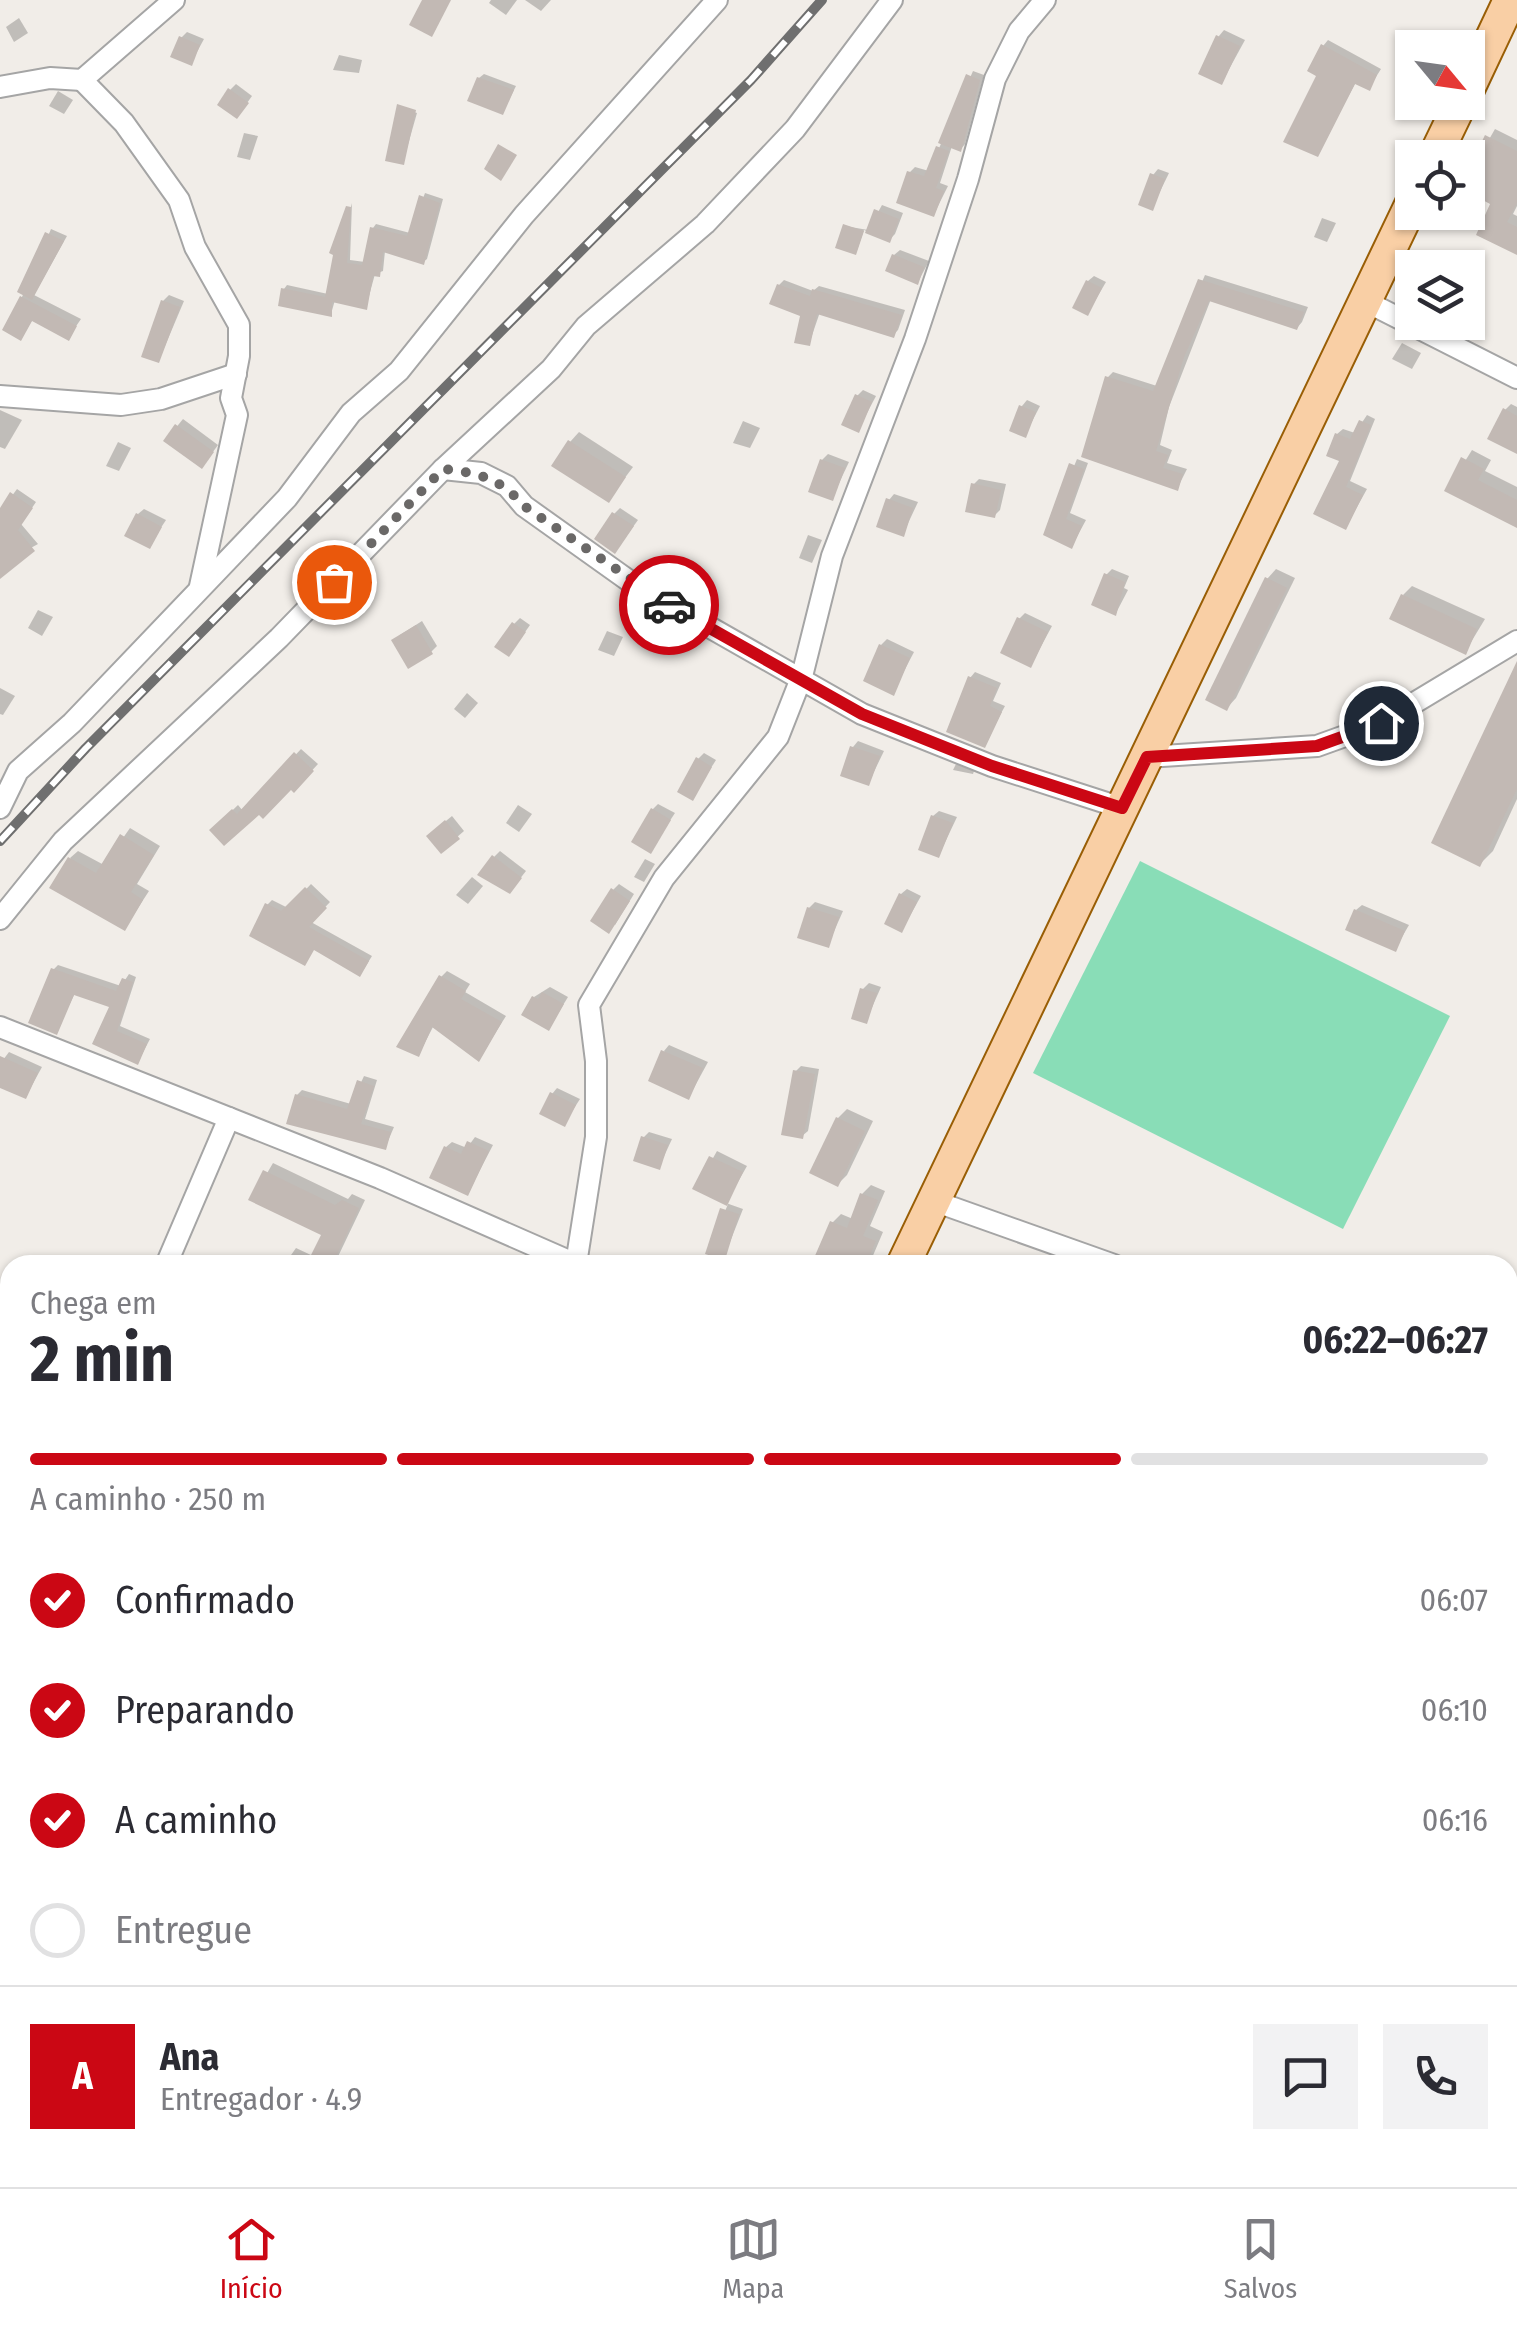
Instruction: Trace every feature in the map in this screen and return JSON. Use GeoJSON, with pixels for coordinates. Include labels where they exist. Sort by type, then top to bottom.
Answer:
{"type":"FeatureCollection","features":[{"type":"Feature","properties":{"kind":"main road"},"geometry":{"type":"LineString","coordinates":[[1485,53],[1510,0]]}},
{"type":"Feature","properties":{"kind":"main road"},"geometry":{"type":"LineString","coordinates":[[908,1255],[1399,230]]}},
{"type":"Feature","properties":{"kind":"street"},"geometry":{"type":"LineString","coordinates":[[0,87],[25,80],[82,80],[174,0]]}},
{"type":"Feature","properties":{"kind":"street"},"geometry":{"type":"LineString","coordinates":[[0,808],[18,772],[72,723],[286,498],[351,413],[398,371],[524,215],[716,0]]}},
{"type":"Feature","properties":{"kind":"street"},"geometry":{"type":"LineString","coordinates":[[0,919],[64,841],[265,652],[443,469],[551,369],[586,326],[705,224],[795,129],[892,0]]}},
{"type":"Feature","properties":{"kind":"street"},"geometry":{"type":"LineString","coordinates":[[578,1255],[596,1137],[596,1061],[588,1005],[664,878],[778,737],[802,676],[816,606],[864,465],[915,339],[995,78],[1020,32],[1046,0]]}},
{"type":"Feature","properties":{"kind":"street"},"geometry":{"type":"LineString","coordinates":[[82,80],[124,124],[179,200],[195,247],[239,325],[231,446],[200,587]]}},
{"type":"Feature","properties":{"kind":"street"},"geometry":{"type":"LineString","coordinates":[[1365,301],[1517,378]]}},
{"type":"Feature","properties":{"kind":"street"},"geometry":{"type":"LineString","coordinates":[[0,396],[121,405],[161,399],[236,374]]}},
{"type":"Feature","properties":{"kind":"street"},"geometry":{"type":"LineString","coordinates":[[443,469],[481,473],[507,486],[524,506],[632,583],[802,676],[862,714],[992,766],[1122,808]]}},
{"type":"Feature","properties":{"kind":"street"},"geometry":{"type":"LineString","coordinates":[[1147,757],[1317,746],[1381,723],[1517,641]]}},
{"type":"Feature","properties":{"kind":"street"},"geometry":{"type":"LineString","coordinates":[[0,1027],[380,1178],[556,1255]]}},
{"type":"Feature","properties":{"kind":"street"},"geometry":{"type":"LineString","coordinates":[[170,1255],[228,1118]]}},
{"type":"Feature","properties":{"kind":"street"},"geometry":{"type":"LineString","coordinates":[[934,1202],[1085,1255]]}},
{"type":"Feature","properties":{"kind":"green space"},"geometry":{"type":"Polygon","coordinates":[[[1140,861],[1450,1016],[1343,1229],[1033,1073],[1140,861]]]}},
{"type":"Feature","properties":{"kind":"building"},"geometry":{"type":"Polygon","coordinates":[[[422,0],[451,0],[432,37],[409,25],[422,0]]]}},
{"type":"Feature","properties":{"kind":"building"},"geometry":{"type":"Polygon","coordinates":[[[1216,35],[1240,46],[1222,85],[1198,74],[1216,35]]]}},
{"type":"Feature","properties":{"kind":"building"},"geometry":{"type":"Polygon","coordinates":[[[179,36],[200,45],[192,66],[170,57],[179,36]]]}},
{"type":"Feature","properties":{"kind":"building"},"geometry":{"type":"Polygon","coordinates":[[[1321,44],[1377,75],[1370,91],[1355,84],[1318,157],[1283,142],[1316,76],[1307,71],[1321,44]]]}},
{"type":"Feature","properties":{"kind":"building"},"geometry":{"type":"Polygon","coordinates":[[[966,74],[980,80],[961,152],[938,143],[966,74]]]}},
{"type":"Feature","properties":{"kind":"building"},"geometry":{"type":"Polygon","coordinates":[[[477,77],[514,90],[503,115],[467,101],[477,77]]]}},
{"type":"Feature","properties":{"kind":"building"},"geometry":{"type":"Polygon","coordinates":[[[228,88],[249,103],[237,119],[217,105],[228,88]]]}},
{"type":"Feature","properties":{"kind":"building"},"geometry":{"type":"Polygon","coordinates":[[[397,104],[416,110],[404,165],[385,161],[397,104]]]}},
{"type":"Feature","properties":{"kind":"building"},"geometry":{"type":"Polygon","coordinates":[[[1485,135],[1517,151],[1517,203],[1507,222],[1517,227],[1517,255],[1476,235],[1478,230],[1485,230],[1490,204],[1485,201],[1485,135]]]}},
{"type":"Feature","properties":{"kind":"building"},"geometry":{"type":"Polygon","coordinates":[[[498,144],[517,155],[501,181],[484,169],[498,144]]]}},
{"type":"Feature","properties":{"kind":"building"},"geometry":{"type":"Polygon","coordinates":[[[936,146],[949,151],[936,188],[944,191],[934,217],[896,203],[907,171],[924,176],[936,146]]]}},
{"type":"Feature","properties":{"kind":"building"},"geometry":{"type":"Polygon","coordinates":[[[1150,173],[1165,179],[1153,211],[1138,205],[1150,173]]]}},
{"type":"Feature","properties":{"kind":"building"},"geometry":{"type":"Polygon","coordinates":[[[419,195],[440,203],[424,265],[383,252],[380,277],[373,276],[367,310],[332,302],[332,317],[278,306],[281,288],[325,297],[333,255],[329,253],[346,206],[351,207],[347,263],[362,265],[370,227],[407,236],[419,195]]]}},
{"type":"Feature","properties":{"kind":"building"},"geometry":{"type":"Polygon","coordinates":[[[874,209],[899,219],[890,243],[865,233],[874,209]]]}},
{"type":"Feature","properties":{"kind":"building"},"geometry":{"type":"Polygon","coordinates":[[[843,224],[864,231],[856,255],[835,248],[843,224]]]}},
{"type":"Feature","properties":{"kind":"building"},"geometry":{"type":"Polygon","coordinates":[[[45,232],[64,241],[32,300],[17,292],[45,232]]]}},
{"type":"Feature","properties":{"kind":"building"},"geometry":{"type":"Polygon","coordinates":[[[892,254],[924,267],[918,285],[885,271],[892,254]]]}},
{"type":"Feature","properties":{"kind":"building"},"geometry":{"type":"Polygon","coordinates":[[[1198,279],[1304,312],[1297,330],[1209,301],[1184,357],[1156,451],[1168,455],[1163,468],[1183,474],[1178,491],[1081,457],[1105,376],[1153,391],[1198,279]]]}},
{"type":"Feature","properties":{"kind":"building"},"geometry":{"type":"Polygon","coordinates":[[[1086,280],[1102,288],[1088,316],[1072,308],[1086,280]]]}},
{"type":"Feature","properties":{"kind":"building"},"geometry":{"type":"Polygon","coordinates":[[[777,284],[810,296],[812,289],[902,315],[894,338],[817,314],[810,346],[794,343],[800,316],[769,304],[777,284]]]}},
{"type":"Feature","properties":{"kind":"building"},"geometry":{"type":"Polygon","coordinates":[[[20,296],[77,326],[69,341],[32,321],[21,341],[2,330],[20,296]]]}},
{"type":"Feature","properties":{"kind":"building"},"geometry":{"type":"Polygon","coordinates":[[[161,300],[180,307],[159,363],[141,357],[161,300]]]}},
{"type":"Feature","properties":{"kind":"building"},"geometry":{"type":"Polygon","coordinates":[[[855,394],[872,402],[859,433],[841,425],[855,394]]]}},
{"type":"Feature","properties":{"kind":"building"},"geometry":{"type":"Polygon","coordinates":[[[1019,405],[1036,412],[1026,438],[1009,431],[1019,405]]]}},
{"type":"Feature","properties":{"kind":"building"},"geometry":{"type":"Polygon","coordinates":[[[1503,408],[1517,416],[1517,454],[1487,439],[1503,408]]]}},
{"type":"Feature","properties":{"kind":"building"},"geometry":{"type":"Polygon","coordinates":[[[1359,420],[1371,425],[1346,487],[1363,495],[1346,530],[1313,514],[1339,461],[1326,456],[1335,433],[1350,439],[1359,420]]]}},
{"type":"Feature","properties":{"kind":"building"},"geometry":{"type":"Polygon","coordinates":[[[175,424],[214,452],[202,469],[163,441],[175,424]]]}},
{"type":"Feature","properties":{"kind":"building"},"geometry":{"type":"Polygon","coordinates":[[[568,440],[626,477],[609,503],[551,466],[568,440]]]}},
{"type":"Feature","properties":{"kind":"building"},"geometry":{"type":"Polygon","coordinates":[[[1461,457],[1484,469],[1478,480],[1517,500],[1517,528],[1444,491],[1461,457]]]}},
{"type":"Feature","properties":{"kind":"building"},"geometry":{"type":"Polygon","coordinates":[[[820,459],[845,468],[833,501],[808,492],[820,459]]]}},
{"type":"Feature","properties":{"kind":"building"},"geometry":{"type":"Polygon","coordinates":[[[1069,463],[1084,469],[1066,519],[1082,526],[1072,549],[1043,535],[1069,463]]]}},
{"type":"Feature","properties":{"kind":"building"},"geometry":{"type":"Polygon","coordinates":[[[971,483],[1001,490],[995,518],[965,512],[971,483]]]}},
{"type":"Feature","properties":{"kind":"building"},"geometry":{"type":"Polygon","coordinates":[[[10,492],[33,508],[18,530],[35,551],[0,579],[0,508],[10,492]]]}},
{"type":"Feature","properties":{"kind":"building"},"geometry":{"type":"Polygon","coordinates":[[[886,498],[913,508],[904,537],[876,527],[886,498]]]}},
{"type":"Feature","properties":{"kind":"building"},"geometry":{"type":"Polygon","coordinates":[[[612,512],[634,526],[615,554],[594,539],[612,512]]]}},
{"type":"Feature","properties":{"kind":"building"},"geometry":{"type":"Polygon","coordinates":[[[136,513],[162,527],[150,549],[124,536],[136,513]]]}},
{"type":"Feature","properties":{"kind":"building"},"geometry":{"type":"Polygon","coordinates":[[[1104,573],[1125,582],[1116,616],[1091,605],[1104,573]]]}},
{"type":"Feature","properties":{"kind":"building"},"geometry":{"type":"Polygon","coordinates":[[[1265,577],[1287,588],[1227,711],[1205,700],[1265,577]]]}},
{"type":"Feature","properties":{"kind":"building"},"geometry":{"type":"Polygon","coordinates":[[[1401,594],[1477,629],[1466,655],[1389,619],[1401,594]]]}},
{"type":"Feature","properties":{"kind":"building"},"geometry":{"type":"Polygon","coordinates":[[[1017,617],[1048,632],[1031,668],[1000,653],[1017,617]]]}},
{"type":"Feature","properties":{"kind":"building"},"geometry":{"type":"Polygon","coordinates":[[[512,622],[526,632],[509,657],[494,647],[512,622]]]}},
{"type":"Feature","properties":{"kind":"building"},"geometry":{"type":"Polygon","coordinates":[[[416,625],[433,654],[408,669],[391,640],[416,625]]]}},
{"type":"Feature","properties":{"kind":"building"},"geometry":{"type":"Polygon","coordinates":[[[879,644],[910,658],[894,696],[863,681],[879,644]]]}},
{"type":"Feature","properties":{"kind":"building"},"geometry":{"type":"Polygon","coordinates":[[[1517,661],[1517,789],[1480,867],[1431,843],[1517,661]]]}},
{"type":"Feature","properties":{"kind":"building"},"geometry":{"type":"Polygon","coordinates":[[[968,676],[997,688],[990,706],[1002,712],[985,748],[946,732],[968,676]]]}},
{"type":"Feature","properties":{"kind":"building"},"geometry":{"type":"Polygon","coordinates":[[[850,746],[880,756],[869,786],[840,776],[850,746]]]}},
{"type":"Feature","properties":{"kind":"building"},"geometry":{"type":"Polygon","coordinates":[[[294,752],[314,771],[263,819],[259,815],[224,846],[209,830],[232,809],[237,814],[294,752]]]}},
{"type":"Feature","properties":{"kind":"building"},"geometry":{"type":"Polygon","coordinates":[[[696,757],[712,767],[693,801],[677,792],[696,757]]]}},
{"type":"Feature","properties":{"kind":"building"},"geometry":{"type":"Polygon","coordinates":[[[651,808],[671,820],[651,854],[631,842],[651,808]]]}},
{"type":"Feature","properties":{"kind":"building"},"geometry":{"type":"Polygon","coordinates":[[[931,815],[953,823],[939,858],[918,850],[931,815]]]}},
{"type":"Feature","properties":{"kind":"building"},"geometry":{"type":"Polygon","coordinates":[[[445,820],[460,839],[441,854],[426,836],[445,820]]]}},
{"type":"Feature","properties":{"kind":"building"},"geometry":{"type":"Polygon","coordinates":[[[120,834],[154,855],[131,892],[143,900],[125,931],[49,888],[68,857],[96,873],[120,834]]]}},
{"type":"Feature","properties":{"kind":"building"},"geometry":{"type":"Polygon","coordinates":[[[492,855],[522,878],[510,894],[477,875],[492,855]]]}},
{"type":"Feature","properties":{"kind":"building"},"geometry":{"type":"Polygon","coordinates":[[[305,887],[327,908],[309,927],[369,961],[360,977],[314,950],[305,966],[249,936],[265,903],[281,911],[305,887]]]}},
{"type":"Feature","properties":{"kind":"building"},"geometry":{"type":"Polygon","coordinates":[[[611,888],[630,901],[609,934],[590,921],[611,888]]]}},
{"type":"Feature","properties":{"kind":"building"},"geometry":{"type":"Polygon","coordinates":[[[899,893],[917,902],[902,933],[884,924],[899,893]]]}},
{"type":"Feature","properties":{"kind":"building"},"geometry":{"type":"Polygon","coordinates":[[[807,907],[839,917],[829,948],[797,938],[807,907]]]}},
{"type":"Feature","properties":{"kind":"building"},"geometry":{"type":"Polygon","coordinates":[[[1354,909],[1405,931],[1396,952],[1345,930],[1354,909]]]}},
{"type":"Feature","properties":{"kind":"building"},"geometry":{"type":"Polygon","coordinates":[[[51,968],[116,991],[122,978],[133,982],[117,1031],[147,1044],[138,1065],[92,1044],[109,1007],[74,995],[57,1035],[28,1023],[51,968]]]}},
{"type":"Feature","properties":{"kind":"building"},"geometry":{"type":"Polygon","coordinates":[[[439,975],[466,991],[461,999],[502,1022],[479,1062],[432,1027],[419,1057],[396,1047],[439,975]]]}},
{"type":"Feature","properties":{"kind":"building"},"geometry":{"type":"Polygon","coordinates":[[[860,988],[877,993],[867,1024],[851,1019],[860,988]]]}},
{"type":"Feature","properties":{"kind":"building"},"geometry":{"type":"Polygon","coordinates":[[[542,992],[564,1004],[549,1031],[521,1015],[532,996],[538,999],[542,992]]]}},
{"type":"Feature","properties":{"kind":"building"},"geometry":{"type":"Polygon","coordinates":[[[661,1050],[703,1068],[689,1100],[648,1081],[661,1050]]]}},
{"type":"Feature","properties":{"kind":"building"},"geometry":{"type":"Polygon","coordinates":[[[0,1056],[38,1073],[26,1099],[0,1088],[0,1056]]]}},
{"type":"Feature","properties":{"kind":"building"},"geometry":{"type":"Polygon","coordinates":[[[793,1070],[815,1074],[803,1139],[781,1135],[793,1070]]]}},
{"type":"Feature","properties":{"kind":"building"},"geometry":{"type":"Polygon","coordinates":[[[357,1080],[374,1086],[361,1124],[391,1132],[386,1150],[286,1124],[295,1094],[347,1109],[357,1080]]]}},
{"type":"Feature","properties":{"kind":"building"},"geometry":{"type":"Polygon","coordinates":[[[550,1092],[576,1105],[565,1127],[539,1114],[550,1092]]]}},
{"type":"Feature","properties":{"kind":"building"},"geometry":{"type":"Polygon","coordinates":[[[836,1117],[865,1131],[838,1187],[809,1173],[836,1117]]]}},
{"type":"Feature","properties":{"kind":"building"},"geometry":{"type":"Polygon","coordinates":[[[641,1136],[668,1145],[660,1170],[633,1161],[641,1136]]]}},
{"type":"Feature","properties":{"kind":"building"},"geometry":{"type":"Polygon","coordinates":[[[467,1141],[489,1151],[468,1196],[429,1178],[444,1146],[461,1154],[467,1141]]]}},
{"type":"Feature","properties":{"kind":"building"},"geometry":{"type":"Polygon","coordinates":[[[709,1156],[743,1172],[727,1206],[692,1189],[709,1156]]]}},
{"type":"Feature","properties":{"kind":"building"},"geometry":{"type":"Polygon","coordinates":[[[263,1170],[335,1205],[342,1200],[359,1208],[337,1255],[311,1255],[321,1235],[248,1200],[263,1170]]]}},
{"type":"Feature","properties":{"kind":"building"},"geometry":{"type":"Polygon","coordinates":[[[860,1193],[878,1200],[863,1236],[876,1241],[870,1255],[815,1255],[830,1221],[847,1228],[860,1193]]]}},
{"type":"Feature","properties":{"kind":"building"},"geometry":{"type":"Polygon","coordinates":[[[720,1208],[739,1214],[727,1255],[705,1254],[720,1208]]]}},
{"type":"Feature","properties":{"kind":"railway"},"geometry":{"type":"LineString","coordinates":[[0,841],[86,748],[751,80],[822,0]]}},
{"type":"Feature","properties":{"kind":"way so far"},"geometry":{"type":"LineString","coordinates":[[334,582],[443,469],[481,473],[507,486],[524,506],[669,605]]}},
{"type":"Feature","properties":{"kind":"route"},"geometry":{"type":"LineString","coordinates":[[669,605],[802,676],[862,714],[992,766],[1122,808],[1147,757],[1317,746],[1381,723]]}}]}
